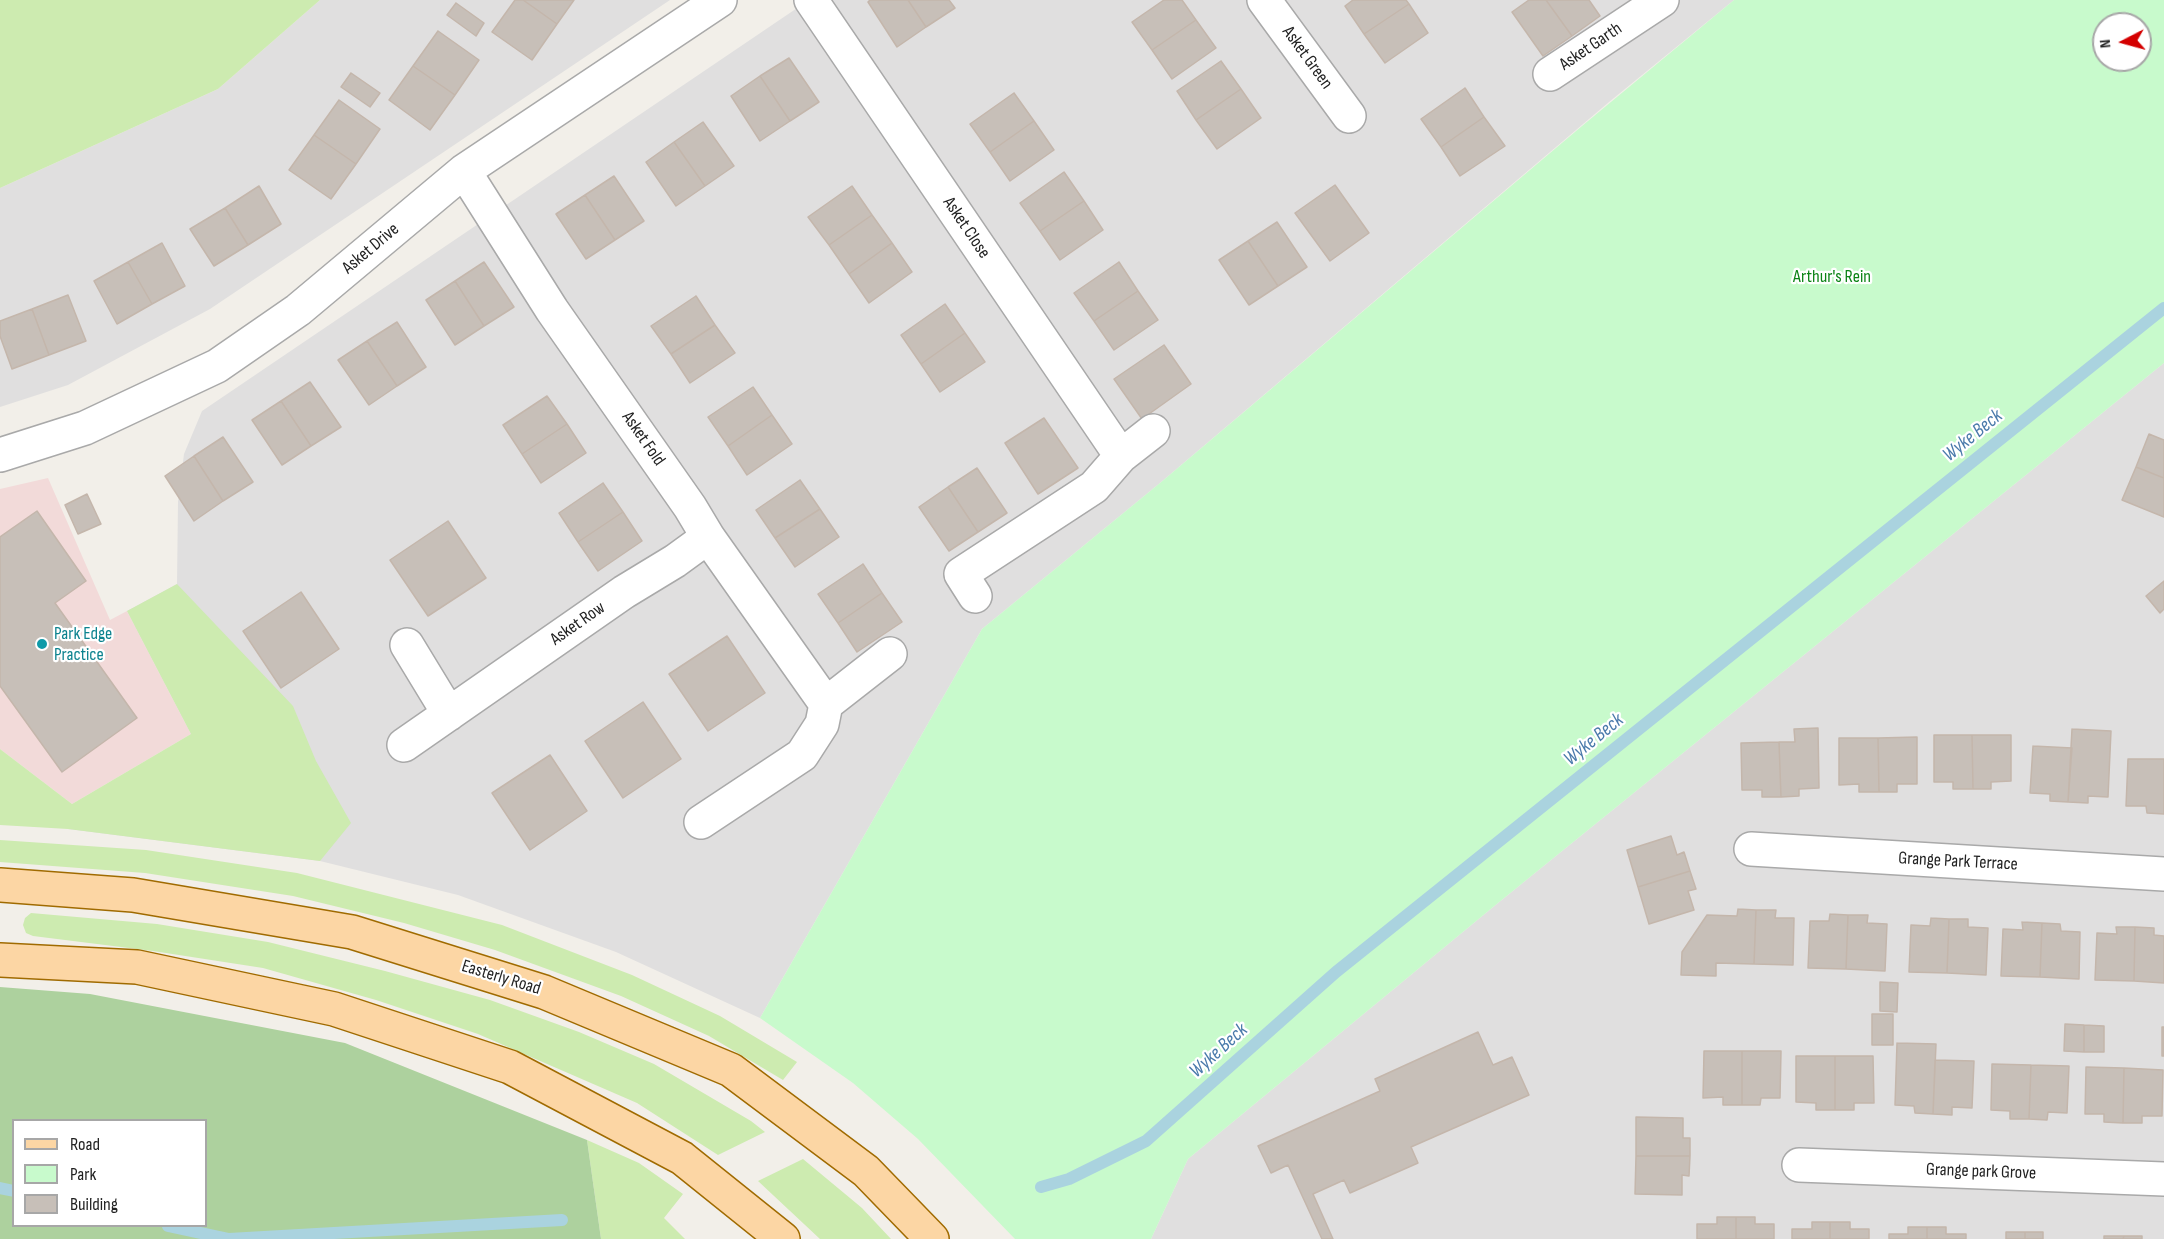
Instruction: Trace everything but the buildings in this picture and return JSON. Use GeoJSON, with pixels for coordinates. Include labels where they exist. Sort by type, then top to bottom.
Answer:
{"type":"FeatureCollection","features":[{"type":"Feature","properties":{"kind":"main road","name":"Easterly Road"},"geometry":{"type":"LineString","coordinates":[[0,885],[133,895],[352,932],[544,992],[731,1070],[866,1171],[932,1239]]}},
{"type":"Feature","properties":{"kind":"main road"},"geometry":{"type":"LineString","coordinates":[[0,960],[137,967],[334,1009],[510,1067],[682,1158],[783,1239]]}},
{"type":"Feature","properties":{"kind":"street","name":"Asket Drive"},"geometry":{"type":"LineString","coordinates":[[0,455],[85,428],[217,366],[298,310],[464,171],[720,0]]}},
{"type":"Feature","properties":{"kind":"street","name":"Asket Close"},"geometry":{"type":"LineString","coordinates":[[811,0],[1121,456]]}},
{"type":"Feature","properties":{"kind":"street","name":"Asket Green"},"geometry":{"type":"LineString","coordinates":[[1264,0],[1349,116]]}},
{"type":"Feature","properties":{"kind":"street","name":"Asket Garth"},"geometry":{"type":"LineString","coordinates":[[1550,74],[1662,0]]}},
{"type":"Feature","properties":{"kind":"street","name":"Asket Fold"},"geometry":{"type":"LineString","coordinates":[[464,171],[552,309],[826,704]]}},
{"type":"Feature","properties":{"kind":"street"},"geometry":{"type":"LineString","coordinates":[[975,596],[961,574],[1094,488],[1121,456],[1154,431]]}},
{"type":"Feature","properties":{"kind":"street","name":"Asket Row"},"geometry":{"type":"LineString","coordinates":[[404,745],[624,592],[675,561],[708,537]]}},
{"type":"Feature","properties":{"kind":"street"},"geometry":{"type":"LineString","coordinates":[[407,645],[449,714]]}},
{"type":"Feature","properties":{"kind":"street"},"geometry":{"type":"LineString","coordinates":[[701,822],[802,755],[822,724],[826,704],[890,654]]}},
{"type":"Feature","properties":{"kind":"street","name":"Grange Park Terrace"},"geometry":{"type":"LineString","coordinates":[[1751,849],[2164,874]]}},
{"type":"Feature","properties":{"kind":"street","name":"Grange park Grove"},"geometry":{"type":"LineString","coordinates":[[1799,1165],[2164,1179]]}},
{"type":"Feature","properties":{"kind":"shaded area"},"geometry":{"type":"Polygon","coordinates":[[[320,0],[670,0],[210,309],[68,385],[0,407],[0,188],[218,89],[320,0]]]}},
{"type":"Feature","properties":{"kind":"shaded area"},"geometry":{"type":"Polygon","coordinates":[[[809,0],[1734,0],[1609,102],[1160,483],[982,629],[760,1018],[616,952],[458,895],[320,861],[68,829],[191,734],[127,611],[177,584],[178,502],[184,454],[202,411],[809,0]]]}},
{"type":"Feature","properties":{"kind":"shaded area"},"geometry":{"type":"Polygon","coordinates":[[[2164,363],[2164,1239],[1151,1239],[1188,1159],[1498,903],[2164,363]]]}},
{"type":"Feature","properties":{"kind":"shaded area"},"geometry":{"type":"Polygon","coordinates":[[[48,478],[110,620],[127,611],[191,734],[72,804],[0,749],[0,489],[48,478]]]}},
{"type":"Feature","properties":{"kind":"green space"},"geometry":{"type":"Polygon","coordinates":[[[0,0],[320,0],[218,89],[0,188],[0,0]]]}},
{"type":"Feature","properties":{"kind":"green space","name":"Arthur's Rein"},"geometry":{"type":"Polygon","coordinates":[[[1734,0],[2164,0],[2164,363],[1498,903],[1188,1159],[1151,1239],[1015,1239],[918,1139],[853,1083],[760,1018],[982,629],[1160,483],[1734,0]]]}},
{"type":"Feature","properties":{"kind":"green space"},"geometry":{"type":"Polygon","coordinates":[[[177,584],[293,706],[316,761],[351,823],[320,861],[68,829],[0,825],[0,749],[72,804],[191,734],[127,611],[177,584]]]}},
{"type":"Feature","properties":{"kind":"green space"},"geometry":{"type":"Polygon","coordinates":[[[0,840],[146,850],[297,873],[502,925],[632,975],[720,1016],[797,1062],[783,1080],[709,1036],[621,996],[495,950],[404,923],[293,896],[145,873],[0,862],[0,840]]]}},
{"type":"Feature","properties":{"kind":"green space"},"geometry":{"type":"Polygon","coordinates":[[[31,913],[157,924],[268,942],[490,1000],[579,1032],[654,1064],[751,1121],[765,1132],[718,1155],[637,1103],[478,1034],[376,1000],[263,968],[33,936],[26,933],[23,925],[25,918],[31,913]]]}},
{"type":"Feature","properties":{"kind":"green space"},"geometry":{"type":"Polygon","coordinates":[[[0,987],[90,994],[345,1043],[587,1140],[601,1239],[0,1239],[0,987]]]}},
{"type":"Feature","properties":{"kind":"green space"},"geometry":{"type":"Polygon","coordinates":[[[587,1140],[639,1163],[683,1194],[664,1218],[685,1239],[601,1239],[587,1140]]]}},
{"type":"Feature","properties":{"kind":"green space"},"geometry":{"type":"Polygon","coordinates":[[[803,1159],[862,1208],[891,1239],[820,1239],[758,1181],[803,1159]]]}},
{"type":"Feature","properties":{"kind":"waterway","name":"Wyke Beck"},"geometry":{"type":"LineString","coordinates":[[1041,1187],[1069,1179],[1146,1141],[1336,972],[2164,308]]}},
{"type":"Feature","properties":{"kind":"waterway"},"geometry":{"type":"LineString","coordinates":[[0,1188],[12,1191]]}},
{"type":"Feature","properties":{"kind":"waterway"},"geometry":{"type":"LineString","coordinates":[[229,1239],[562,1220]]}},
{"type":"Feature","properties":{"kind":"waterway"},"geometry":{"type":"LineString","coordinates":[[173,1227],[229,1239]]}},
{"type":"Feature","properties":{"kind":"place","name":"Park Edge Practice"},"geometry":{"type":"Point","coordinates":[42,644]}}]}
